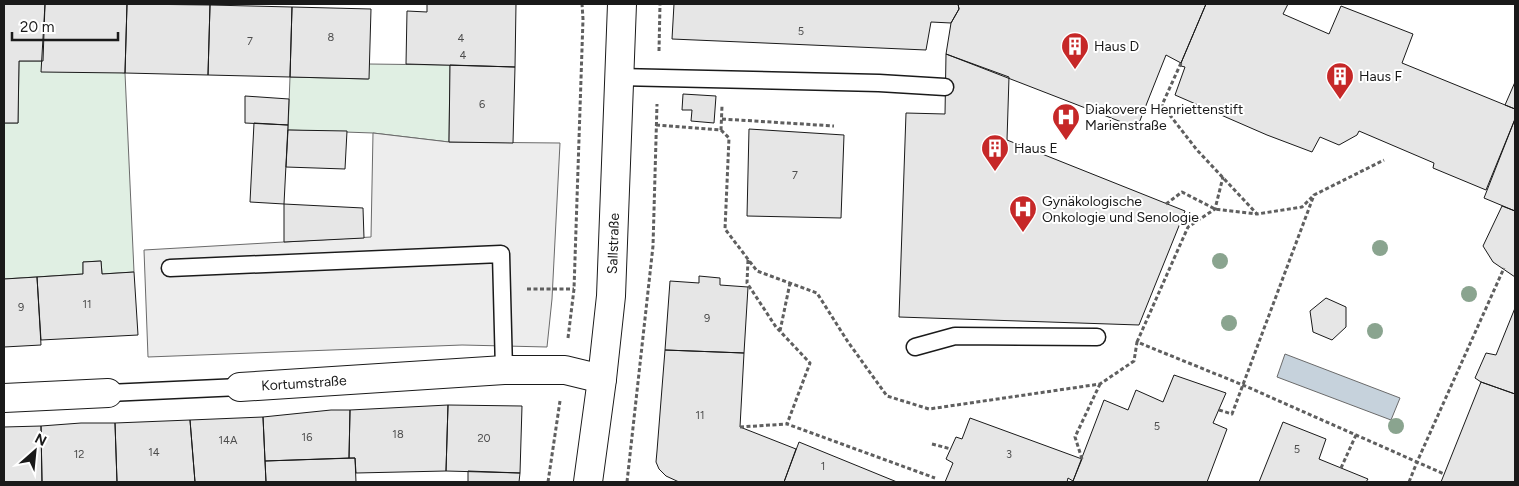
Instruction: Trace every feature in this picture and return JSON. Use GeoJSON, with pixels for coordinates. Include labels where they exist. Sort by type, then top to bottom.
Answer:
{"type":"FeatureCollection","features":[{"type":"Feature","properties":{"kind":"street","name":"Sallstraße"},"geometry":{"type":"LineString","coordinates":[[588,482],[611,296],[622,4]]}},
{"type":"Feature","properties":{"kind":"street","name":"Kortumstraße"},"geometry":{"type":"LineString","coordinates":[[240,387],[504,370],[565,370],[602,379]]}},
{"type":"Feature","properties":{"kind":"street","name":"Kortumstraße"},"geometry":{"type":"LineString","coordinates":[[4,398],[108,393]]}},
{"type":"Feature","properties":{"kind":"lane"},"geometry":{"type":"LineString","coordinates":[[618,77],[879,83],[945,87]]}},
{"type":"Feature","properties":{"kind":"lane"},"geometry":{"type":"LineString","coordinates":[[170,268],[501,254],[504,370]]}},
{"type":"Feature","properties":{"kind":"lane"},"geometry":{"type":"LineString","coordinates":[[914,347],[955,336],[1097,337]]}},
{"type":"Feature","properties":{"kind":"lane","name":"Kortumstraße"},"geometry":{"type":"LineString","coordinates":[[108,393],[240,387]]}},
{"type":"Feature","properties":{"kind":"path"},"geometry":{"type":"LineString","coordinates":[[556,482],[548,481],[565,370],[574,289],[582,4]]}},
{"type":"Feature","properties":{"kind":"path"},"geometry":{"type":"LineString","coordinates":[[627,482],[653,246],[660,4]]}},
{"type":"Feature","properties":{"kind":"path"},"geometry":{"type":"LineString","coordinates":[[1181,62],[1162,105],[1197,150],[1257,214]]}},
{"type":"Feature","properties":{"kind":"path"},"geometry":{"type":"LineString","coordinates":[[721,130],[723,80]]}},
{"type":"Feature","properties":{"kind":"path"},"geometry":{"type":"LineString","coordinates":[[722,119],[834,126]]}},
{"type":"Feature","properties":{"kind":"path"},"geometry":{"type":"LineString","coordinates":[[656,125],[721,130],[729,138],[725,229],[758,271],[817,293],[848,342],[887,396],[929,409],[1100,384],[1134,361],[1137,342],[1188,227],[1215,209],[1222,177]]}},
{"type":"Feature","properties":{"kind":"path"},"geometry":{"type":"LineString","coordinates":[[1166,204],[1182,192],[1215,209],[1257,214],[1302,207],[1314,195],[1384,160]]}},
{"type":"Feature","properties":{"kind":"path"},"geometry":{"type":"LineString","coordinates":[[1219,410],[1232,414],[1314,195]]}},
{"type":"Feature","properties":{"kind":"path"},"geometry":{"type":"LineString","coordinates":[[748,260],[747,283],[780,332],[810,363],[787,424]]}},
{"type":"Feature","properties":{"kind":"path"},"geometry":{"type":"LineString","coordinates":[[1409,482],[1504,268]]}},
{"type":"Feature","properties":{"kind":"path"},"geometry":{"type":"LineString","coordinates":[[780,332],[790,283]]}},
{"type":"Feature","properties":{"kind":"path"},"geometry":{"type":"LineString","coordinates":[[502,288],[574,289]]}},
{"type":"Feature","properties":{"kind":"path"},"geometry":{"type":"LineString","coordinates":[[1137,342],[1242,385],[1444,474]]}},
{"type":"Feature","properties":{"kind":"path"},"geometry":{"type":"LineString","coordinates":[[1082,459],[1075,436],[1100,384]]}},
{"type":"Feature","properties":{"kind":"path"},"geometry":{"type":"LineString","coordinates":[[740,427],[787,424],[935,478]]}},
{"type":"Feature","properties":{"kind":"path"},"geometry":{"type":"LineString","coordinates":[[1341,468],[1356,435]]}},
{"type":"Feature","properties":{"kind":"path"},"geometry":{"type":"LineString","coordinates":[[932,444],[950,449]]}},
{"type":"Feature","properties":{"kind":"green space"},"geometry":{"type":"Polygon","coordinates":[[[19,61],[43,61],[125,73],[134,272],[102,274],[101,261],[83,262],[83,274],[4,279],[4,123],[18,123],[19,61]]]}},
{"type":"Feature","properties":{"kind":"green space"},"geometry":{"type":"Polygon","coordinates":[[[369,64],[450,65],[449,142],[373,133],[288,130],[290,77],[368,79],[369,64]]]}},
{"type":"Feature","properties":{"kind":"shaded area"},"geometry":{"type":"Polygon","coordinates":[[[373,133],[449,142],[560,143],[552,299],[547,347],[462,345],[148,357],[144,250],[371,237],[373,133]]]}},
{"type":"Feature","properties":{"kind":"shaded area"},"geometry":{"type":"Polygon","coordinates":[[[1285,354],[1400,398],[1391,420],[1277,377],[1285,354]]]}},
{"type":"Feature","properties":{"kind":"building"},"geometry":{"type":"Polygon","coordinates":[[[4,4],[45,4],[43,61],[19,61],[18,123],[4,123],[4,4]]]}},
{"type":"Feature","properties":{"kind":"building"},"geometry":{"type":"Polygon","coordinates":[[[45,4],[127,4],[125,73],[41,72],[45,4]]]}},
{"type":"Feature","properties":{"kind":"building"},"geometry":{"type":"Polygon","coordinates":[[[127,4],[210,5],[208,75],[125,73],[127,4]]]}},
{"type":"Feature","properties":{"kind":"building"},"geometry":{"type":"Polygon","coordinates":[[[427,4],[516,4],[515,67],[406,64],[407,11],[427,12],[427,4]]]}},
{"type":"Feature","properties":{"kind":"building"},"geometry":{"type":"Polygon","coordinates":[[[674,4],[958,4],[959,9],[951,23],[931,22],[926,50],[672,39],[674,4]]]}},
{"type":"Feature","properties":{"kind":"building","name":"Haus D"},"geometry":{"type":"Polygon","coordinates":[[[958,4],[1206,4],[1181,63],[1166,55],[1137,128],[946,54],[951,23],[959,9],[958,4]]]}},
{"type":"Feature","properties":{"kind":"building","name":"Haus F"},"geometry":{"type":"Polygon","coordinates":[[[1206,4],[1288,4],[1283,14],[1329,34],[1341,6],[1413,34],[1402,63],[1515,109],[1515,119],[1486,190],[1433,168],[1434,163],[1359,131],[1357,135],[1339,145],[1320,137],[1312,152],[1267,135],[1175,95],[1185,67],[1181,66],[1181,63],[1206,4]]]}},
{"type":"Feature","properties":{"kind":"building"},"geometry":{"type":"Polygon","coordinates":[[[210,5],[292,7],[290,77],[208,75],[210,5]]]}},
{"type":"Feature","properties":{"kind":"building"},"geometry":{"type":"Polygon","coordinates":[[[292,7],[371,9],[369,79],[290,77],[292,7]]]}},
{"type":"Feature","properties":{"kind":"building","name":"Haus E"},"geometry":{"type":"Polygon","coordinates":[[[946,54],[1009,77],[1007,140],[1185,211],[1139,325],[899,317],[906,113],[945,114],[946,54]]]}},
{"type":"Feature","properties":{"kind":"building"},"geometry":{"type":"Polygon","coordinates":[[[450,65],[515,67],[513,143],[449,142],[450,65]]]}},
{"type":"Feature","properties":{"kind":"building"},"geometry":{"type":"Polygon","coordinates":[[[1515,82],[1515,109],[1505,105],[1515,82]]]}},
{"type":"Feature","properties":{"kind":"building"},"geometry":{"type":"Polygon","coordinates":[[[683,94],[716,96],[714,123],[691,121],[692,110],[682,110],[683,94]]]}},
{"type":"Feature","properties":{"kind":"building"},"geometry":{"type":"Polygon","coordinates":[[[245,96],[289,99],[288,125],[245,123],[245,96]]]}},
{"type":"Feature","properties":{"kind":"building"},"geometry":{"type":"Polygon","coordinates":[[[1515,119],[1515,211],[1484,198],[1515,119]]]}},
{"type":"Feature","properties":{"kind":"building"},"geometry":{"type":"Polygon","coordinates":[[[254,123],[288,125],[284,204],[250,202],[254,123]]]}},
{"type":"Feature","properties":{"kind":"building"},"geometry":{"type":"Polygon","coordinates":[[[749,129],[844,135],[841,218],[747,216],[749,129]]]}},
{"type":"Feature","properties":{"kind":"building"},"geometry":{"type":"Polygon","coordinates":[[[288,130],[347,131],[345,169],[286,167],[288,130]]]}},
{"type":"Feature","properties":{"kind":"building"},"geometry":{"type":"Polygon","coordinates":[[[284,204],[363,208],[364,238],[284,242],[284,204]]]}},
{"type":"Feature","properties":{"kind":"building"},"geometry":{"type":"Polygon","coordinates":[[[1502,206],[1515,211],[1515,277],[1493,262],[1483,246],[1502,206]]]}},
{"type":"Feature","properties":{"kind":"building"},"geometry":{"type":"Polygon","coordinates":[[[101,261],[102,274],[134,272],[138,335],[41,340],[37,277],[83,274],[83,262],[101,261]]]}},
{"type":"Feature","properties":{"kind":"building"},"geometry":{"type":"Polygon","coordinates":[[[699,276],[720,278],[720,285],[748,287],[744,353],[665,350],[670,281],[699,283],[699,276]]]}},
{"type":"Feature","properties":{"kind":"building"},"geometry":{"type":"Polygon","coordinates":[[[37,277],[41,345],[4,347],[4,279],[37,277]]]}},
{"type":"Feature","properties":{"kind":"building"},"geometry":{"type":"Polygon","coordinates":[[[1326,298],[1346,307],[1346,327],[1332,340],[1313,332],[1310,311],[1326,298]]]}},
{"type":"Feature","properties":{"kind":"building"},"geometry":{"type":"Polygon","coordinates":[[[1515,308],[1515,394],[1475,378],[1486,353],[1496,355],[1515,308]]]}},
{"type":"Feature","properties":{"kind":"building"},"geometry":{"type":"Polygon","coordinates":[[[665,350],[744,353],[740,427],[796,449],[784,482],[679,482],[666,476],[659,469],[656,462],[665,350]]]}},
{"type":"Feature","properties":{"kind":"building"},"geometry":{"type":"Polygon","coordinates":[[[1174,375],[1226,393],[1213,423],[1227,429],[1207,482],[1073,481],[1104,400],[1128,410],[1136,390],[1163,402],[1174,375]]]}},
{"type":"Feature","properties":{"kind":"building"},"geometry":{"type":"Polygon","coordinates":[[[1481,382],[1515,394],[1515,482],[1441,482],[1481,382]]]}},
{"type":"Feature","properties":{"kind":"building"},"geometry":{"type":"Polygon","coordinates":[[[448,405],[522,406],[520,473],[446,471],[448,405]]]}},
{"type":"Feature","properties":{"kind":"building"},"geometry":{"type":"Polygon","coordinates":[[[448,405],[446,471],[356,473],[355,458],[349,458],[350,410],[448,405]]]}},
{"type":"Feature","properties":{"kind":"building"},"geometry":{"type":"Polygon","coordinates":[[[331,410],[350,410],[349,458],[265,461],[263,417],[331,410]]]}},
{"type":"Feature","properties":{"kind":"building"},"geometry":{"type":"Polygon","coordinates":[[[263,417],[266,482],[195,482],[190,420],[263,417]]]}},
{"type":"Feature","properties":{"kind":"building"},"geometry":{"type":"Polygon","coordinates":[[[970,418],[1082,459],[1073,481],[1068,478],[1067,482],[945,482],[953,463],[946,459],[956,437],[962,439],[970,418]]]}},
{"type":"Feature","properties":{"kind":"building"},"geometry":{"type":"Polygon","coordinates":[[[190,420],[195,482],[117,482],[115,423],[190,420]]]}},
{"type":"Feature","properties":{"kind":"building"},"geometry":{"type":"Polygon","coordinates":[[[1283,422],[1326,439],[1319,459],[1368,479],[1366,482],[1259,482],[1283,422]]]}},
{"type":"Feature","properties":{"kind":"building"},"geometry":{"type":"Polygon","coordinates":[[[115,423],[117,482],[42,482],[41,426],[115,423]]]}},
{"type":"Feature","properties":{"kind":"building"},"geometry":{"type":"Polygon","coordinates":[[[41,426],[42,482],[4,482],[4,427],[41,426]]]}},
{"type":"Feature","properties":{"kind":"building"},"geometry":{"type":"Polygon","coordinates":[[[799,442],[897,482],[784,482],[799,442]]]}},
{"type":"Feature","properties":{"kind":"building"},"geometry":{"type":"Polygon","coordinates":[[[355,458],[356,482],[266,482],[265,461],[355,458]]]}},
{"type":"Feature","properties":{"kind":"building"},"geometry":{"type":"Polygon","coordinates":[[[468,471],[520,473],[519,482],[468,482],[468,471]]]}},
{"type":"Feature","properties":{"kind":"place","name":"Haus D"},"geometry":{"type":"Point","coordinates":[1075,70]}},
{"type":"Feature","properties":{"kind":"place","name":"Haus F"},"geometry":{"type":"Point","coordinates":[1340,100]}},
{"type":"Feature","properties":{"kind":"place","name":"Diakovere Henriettenstift Marienstraße"},"geometry":{"type":"Point","coordinates":[1066,141]}},
{"type":"Feature","properties":{"kind":"place","name":"Haus E"},"geometry":{"type":"Point","coordinates":[995,172]}},
{"type":"Feature","properties":{"kind":"place","name":"Gynäkologische Onkologie und Senologie"},"geometry":{"type":"Point","coordinates":[1023,233]}}]}
